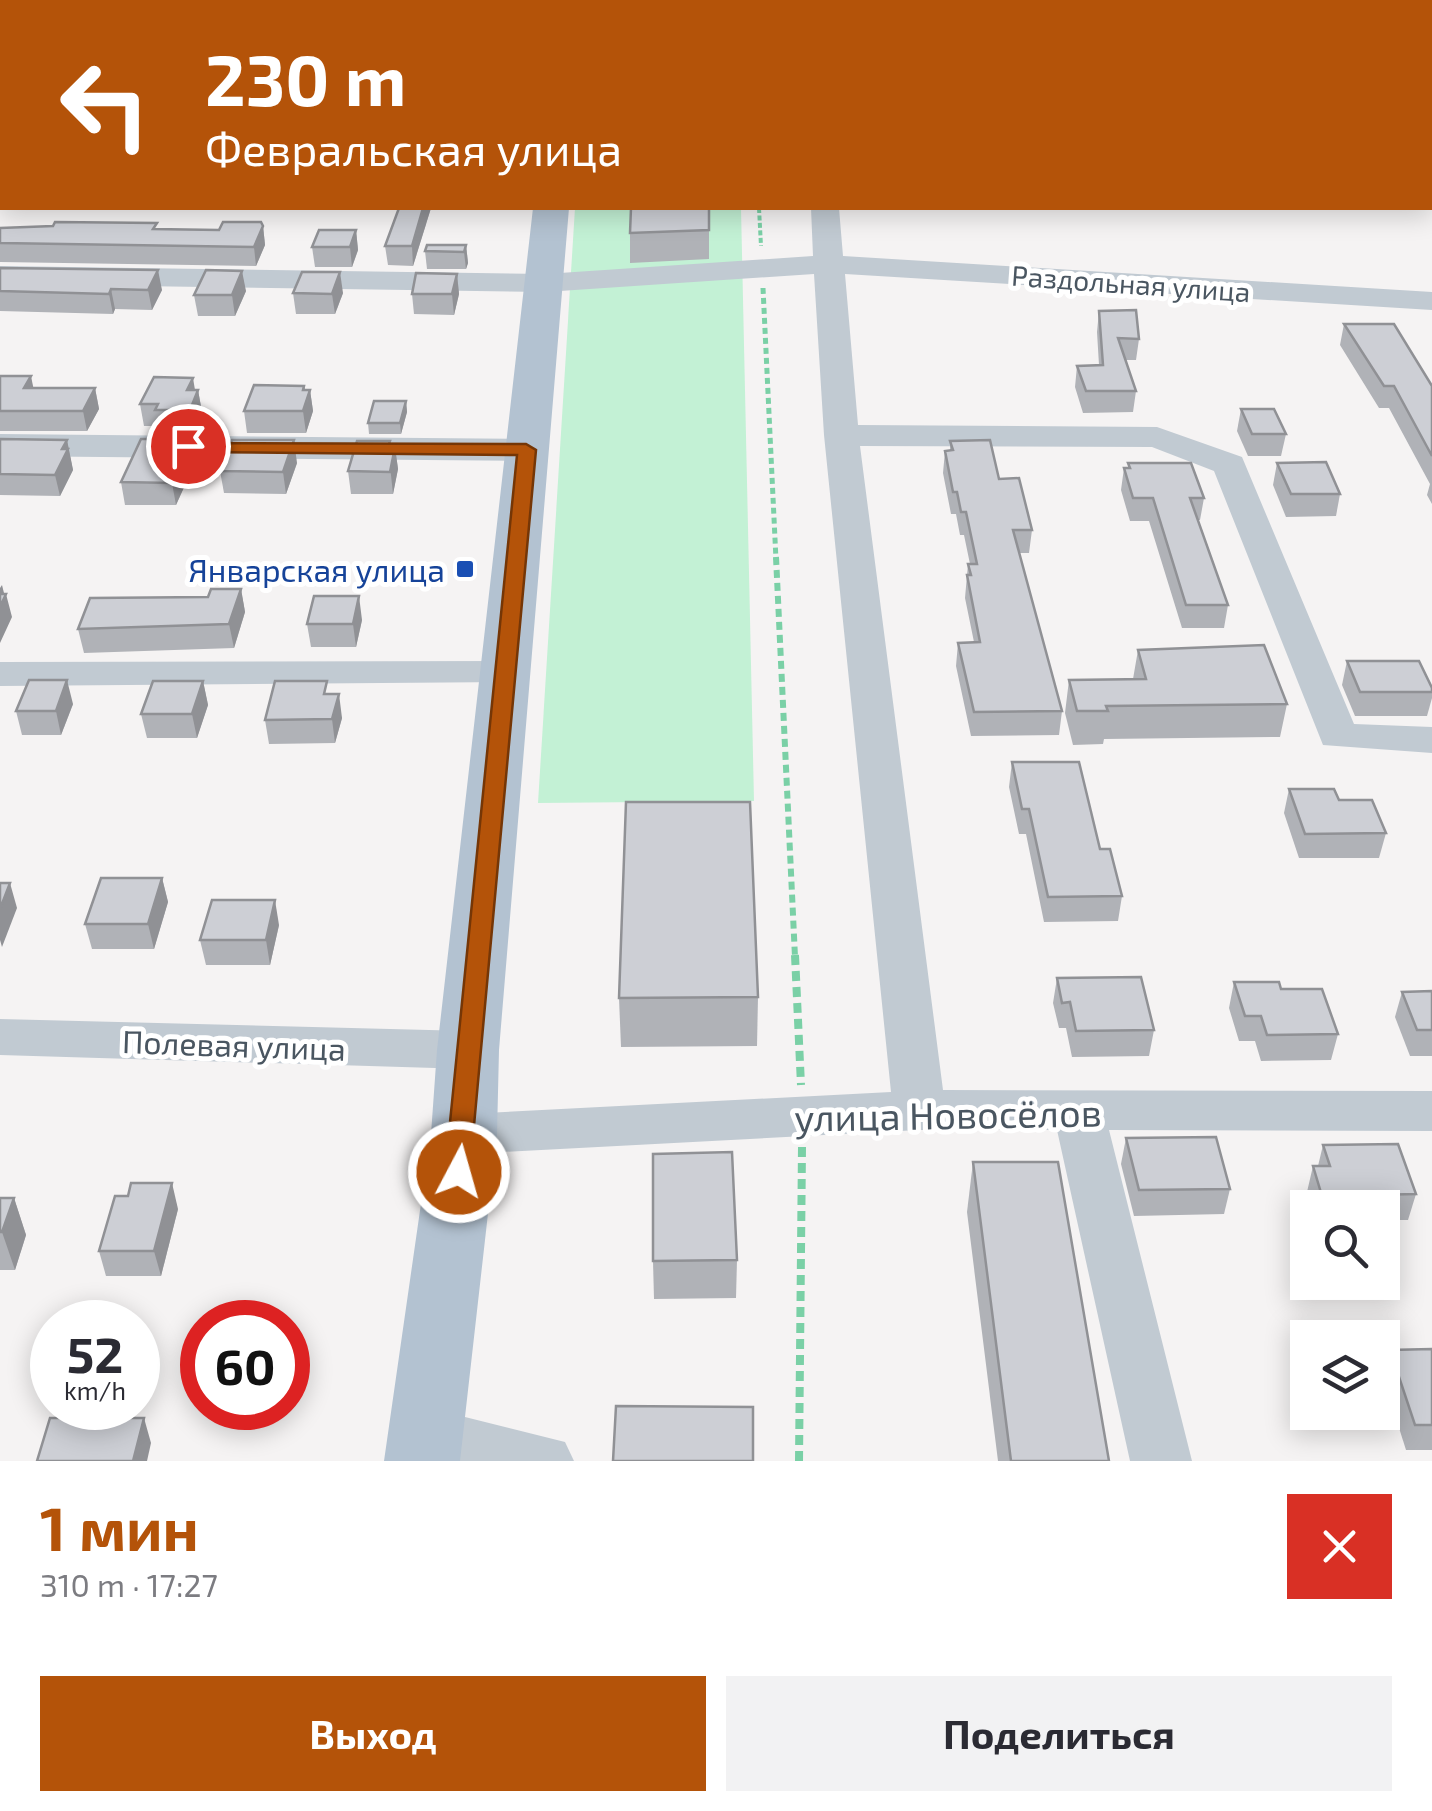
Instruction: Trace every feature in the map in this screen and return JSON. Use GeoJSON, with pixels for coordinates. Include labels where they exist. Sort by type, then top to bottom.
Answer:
{"type":"FeatureCollection","features":[{"type":"Feature","properties":{"kind":"main road"},"geometry":{"type":"LineString","coordinates":[[424,1447],[464,1134],[468,1050],[551,210]]}},
{"type":"Feature","properties":{"kind":"street"},"geometry":{"type":"LineString","coordinates":[[825,210],[840,435],[920,1110]]}},
{"type":"Feature","properties":{"kind":"street","name":"Раздольная улица"},"geometry":{"type":"LineString","coordinates":[[0,276],[545,283],[830,264],[1429,305]]}},
{"type":"Feature","properties":{"kind":"street"},"geometry":{"type":"LineString","coordinates":[[840,435],[1157,438],[1229,466],[1338,736],[1432,740]]}},
{"type":"Feature","properties":{"kind":"street"},"geometry":{"type":"LineString","coordinates":[[0,444],[526,450]]}},
{"type":"Feature","properties":{"kind":"street"},"geometry":{"type":"LineString","coordinates":[[0,674],[506,673]]}},
{"type":"Feature","properties":{"kind":"street","name":"Полевая улица"},"geometry":{"type":"LineString","coordinates":[[0,1037],[468,1050]]}},
{"type":"Feature","properties":{"kind":"street","name":"улица Новосёлов"},"geometry":{"type":"LineString","coordinates":[[464,1134],[920,1110],[1432,1111]]}},
{"type":"Feature","properties":{"kind":"street"},"geometry":{"type":"LineString","coordinates":[[1078,1110],[1161,1461]]}},
{"type":"Feature","properties":{"kind":"street"},"geometry":{"type":"LineString","coordinates":[[424,1447],[543,1461]]}},
{"type":"Feature","properties":{"kind":"path"},"geometry":{"type":"LineString","coordinates":[[759,210],[802,1117],[799,1461]]}},
{"type":"Feature","properties":{"kind":"green space"},"geometry":{"type":"Polygon","coordinates":[[[575,210],[741,210],[754,801],[538,803],[575,210]]]}},
{"type":"Feature","properties":{"kind":"building"},"geometry":{"type":"Polygon","coordinates":[[[398,210],[422,210],[412,246],[385,246],[398,210]]]}},
{"type":"Feature","properties":{"kind":"building"},"geometry":{"type":"Polygon","coordinates":[[[631,210],[709,210],[709,230],[630,233],[631,210]]]}},
{"type":"Feature","properties":{"kind":"building"},"geometry":{"type":"Polygon","coordinates":[[[55,222],[157,223],[153,229],[219,230],[223,222],[261,222],[263,226],[254,247],[0,243],[0,228],[53,226],[55,222]]]}},
{"type":"Feature","properties":{"kind":"building"},"geometry":{"type":"Polygon","coordinates":[[[319,230],[356,230],[350,247],[312,247],[319,230]]]}},
{"type":"Feature","properties":{"kind":"building"},"geometry":{"type":"Polygon","coordinates":[[[427,245],[466,245],[464,252],[425,251],[427,245]]]}},
{"type":"Feature","properties":{"kind":"building"},"geometry":{"type":"Polygon","coordinates":[[[0,268],[158,270],[148,290],[111,289],[109,294],[0,291],[0,268]]]}},
{"type":"Feature","properties":{"kind":"building"},"geometry":{"type":"Polygon","coordinates":[[[206,270],[242,271],[232,295],[194,295],[206,270]]]}},
{"type":"Feature","properties":{"kind":"building"},"geometry":{"type":"Polygon","coordinates":[[[302,272],[340,272],[332,294],[293,293],[302,272]]]}},
{"type":"Feature","properties":{"kind":"building"},"geometry":{"type":"Polygon","coordinates":[[[416,273],[457,274],[452,294],[412,294],[416,273]]]}},
{"type":"Feature","properties":{"kind":"building"},"geometry":{"type":"Polygon","coordinates":[[[1136,310],[1139,339],[1118,338],[1136,391],[1086,391],[1077,366],[1103,365],[1099,311],[1136,310]]]}},
{"type":"Feature","properties":{"kind":"building"},"geometry":{"type":"Polygon","coordinates":[[[1344,324],[1394,324],[1432,386],[1432,456],[1394,386],[1384,386],[1344,324]]]}},
{"type":"Feature","properties":{"kind":"building"},"geometry":{"type":"Polygon","coordinates":[[[0,376],[31,376],[24,388],[95,388],[83,411],[0,411],[0,376]]]}},
{"type":"Feature","properties":{"kind":"building"},"geometry":{"type":"Polygon","coordinates":[[[154,377],[193,378],[187,390],[198,390],[190,410],[155,410],[158,404],[140,404],[154,377]]]}},
{"type":"Feature","properties":{"kind":"building"},"geometry":{"type":"Polygon","coordinates":[[[254,385],[304,386],[303,390],[310,390],[303,411],[244,411],[254,385]]]}},
{"type":"Feature","properties":{"kind":"building"},"geometry":{"type":"Polygon","coordinates":[[[374,401],[406,401],[400,423],[368,423],[374,401]]]}},
{"type":"Feature","properties":{"kind":"building"},"geometry":{"type":"Polygon","coordinates":[[[1241,409],[1274,409],[1286,434],[1252,434],[1241,409]]]}},
{"type":"Feature","properties":{"kind":"building"},"geometry":{"type":"Polygon","coordinates":[[[0,439],[67,440],[62,449],[68,449],[55,475],[0,474],[0,439]]]}},
{"type":"Feature","properties":{"kind":"building"},"geometry":{"type":"Polygon","coordinates":[[[141,439],[177,439],[171,452],[186,452],[172,483],[121,482],[141,439]]]}},
{"type":"Feature","properties":{"kind":"building"},"geometry":{"type":"Polygon","coordinates":[[[232,440],[294,440],[283,472],[220,471],[232,440]]]}},
{"type":"Feature","properties":{"kind":"building"},"geometry":{"type":"Polygon","coordinates":[[[990,440],[999,479],[1019,478],[1032,530],[1013,530],[1062,711],[974,712],[958,643],[980,642],[967,575],[971,575],[968,564],[977,564],[966,512],[961,512],[957,492],[953,492],[945,451],[953,450],[950,441],[990,440]]]}},
{"type":"Feature","properties":{"kind":"building"},"geometry":{"type":"Polygon","coordinates":[[[357,441],[390,441],[388,447],[395,447],[390,472],[348,471],[357,441]]]}},
{"type":"Feature","properties":{"kind":"building"},"geometry":{"type":"Polygon","coordinates":[[[1326,462],[1340,494],[1291,494],[1277,463],[1326,462]]]}},
{"type":"Feature","properties":{"kind":"building"},"geometry":{"type":"Polygon","coordinates":[[[1128,463],[1191,463],[1204,498],[1190,498],[1228,605],[1186,605],[1153,498],[1133,498],[1124,468],[1130,468],[1128,463]]]}},
{"type":"Feature","properties":{"kind":"building"},"geometry":{"type":"Polygon","coordinates":[[[211,589],[241,589],[229,624],[78,629],[90,598],[208,597],[211,589]]]}},
{"type":"Feature","properties":{"kind":"building"},"geometry":{"type":"Polygon","coordinates":[[[314,596],[359,596],[353,624],[307,624],[314,596]]]}},
{"type":"Feature","properties":{"kind":"building"},"geometry":{"type":"Polygon","coordinates":[[[1264,645],[1287,704],[1106,706],[1108,711],[1077,711],[1069,680],[1146,679],[1138,650],[1264,645]]]}},
{"type":"Feature","properties":{"kind":"building"},"geometry":{"type":"Polygon","coordinates":[[[1347,661],[1419,661],[1432,692],[1360,692],[1347,661]]]}},
{"type":"Feature","properties":{"kind":"building"},"geometry":{"type":"Polygon","coordinates":[[[29,680],[67,680],[56,711],[16,711],[29,680]]]}},
{"type":"Feature","properties":{"kind":"building"},"geometry":{"type":"Polygon","coordinates":[[[153,681],[203,681],[192,714],[141,714],[153,681]]]}},
{"type":"Feature","properties":{"kind":"building"},"geometry":{"type":"Polygon","coordinates":[[[275,681],[327,681],[324,694],[339,694],[332,719],[265,720],[275,681]]]}},
{"type":"Feature","properties":{"kind":"building"},"geometry":{"type":"Polygon","coordinates":[[[1012,762],[1079,762],[1100,849],[1110,849],[1122,896],[1048,897],[1029,809],[1022,809],[1012,762]]]}},
{"type":"Feature","properties":{"kind":"building"},"geometry":{"type":"Polygon","coordinates":[[[1289,789],[1334,789],[1339,800],[1372,800],[1386,833],[1305,834],[1289,789]]]}},
{"type":"Feature","properties":{"kind":"building"},"geometry":{"type":"Polygon","coordinates":[[[626,802],[750,802],[758,997],[619,998],[626,802]]]}},
{"type":"Feature","properties":{"kind":"building"},"geometry":{"type":"Polygon","coordinates":[[[101,878],[162,878],[148,924],[85,924],[101,878]]]}},
{"type":"Feature","properties":{"kind":"building"},"geometry":{"type":"Polygon","coordinates":[[[0,883],[10,883],[0,909],[0,883]]]}},
{"type":"Feature","properties":{"kind":"building"},"geometry":{"type":"Polygon","coordinates":[[[212,900],[275,900],[266,940],[200,940],[212,900]]]}},
{"type":"Feature","properties":{"kind":"building"},"geometry":{"type":"Polygon","coordinates":[[[1141,977],[1154,1030],[1076,1031],[1070,1002],[1062,1003],[1057,978],[1141,977]]]}},
{"type":"Feature","properties":{"kind":"building"},"geometry":{"type":"Polygon","coordinates":[[[1234,982],[1279,982],[1281,989],[1322,989],[1338,1034],[1267,1035],[1261,1016],[1245,1016],[1234,982]]]}},
{"type":"Feature","properties":{"kind":"building"},"geometry":{"type":"Polygon","coordinates":[[[1432,991],[1432,1030],[1417,1030],[1402,992],[1432,991]]]}},
{"type":"Feature","properties":{"kind":"building"},"geometry":{"type":"Polygon","coordinates":[[[1216,1137],[1230,1189],[1139,1190],[1126,1138],[1216,1137]]]}},
{"type":"Feature","properties":{"kind":"building"},"geometry":{"type":"Polygon","coordinates":[[[1398,1144],[1416,1194],[1400,1194],[1400,1190],[1320,1190],[1313,1166],[1330,1166],[1323,1145],[1398,1144]]]}},
{"type":"Feature","properties":{"kind":"building"},"geometry":{"type":"Polygon","coordinates":[[[732,1152],[737,1260],[653,1261],[653,1154],[732,1152]]]}},
{"type":"Feature","properties":{"kind":"building"},"geometry":{"type":"Polygon","coordinates":[[[973,1162],[1058,1162],[1109,1461],[1011,1461],[973,1162]]]}},
{"type":"Feature","properties":{"kind":"building"},"geometry":{"type":"Polygon","coordinates":[[[131,1183],[172,1183],[154,1251],[99,1251],[115,1196],[128,1196],[131,1183]]]}},
{"type":"Feature","properties":{"kind":"building"},"geometry":{"type":"Polygon","coordinates":[[[0,1198],[14,1198],[2,1232],[0,1232],[0,1198]]]}},
{"type":"Feature","properties":{"kind":"building"},"geometry":{"type":"Polygon","coordinates":[[[1432,1349],[1432,1425],[1415,1425],[1400,1380],[1400,1350],[1432,1349]]]}},
{"type":"Feature","properties":{"kind":"building"},"geometry":{"type":"Polygon","coordinates":[[[616,1406],[753,1407],[753,1461],[613,1461],[616,1406]]]}},
{"type":"Feature","properties":{"kind":"building"},"geometry":{"type":"Polygon","coordinates":[[[46,1430],[141,1430],[133,1461],[37,1461],[46,1430]]]}},
{"type":"Feature","properties":{"kind":"place","name":"Январская улица"},"geometry":{"type":"Point","coordinates":[465,569]}},
{"type":"Feature","properties":{"kind":"route"},"geometry":{"type":"LineString","coordinates":[[188,446],[526,450],[459,1172]]}}]}
